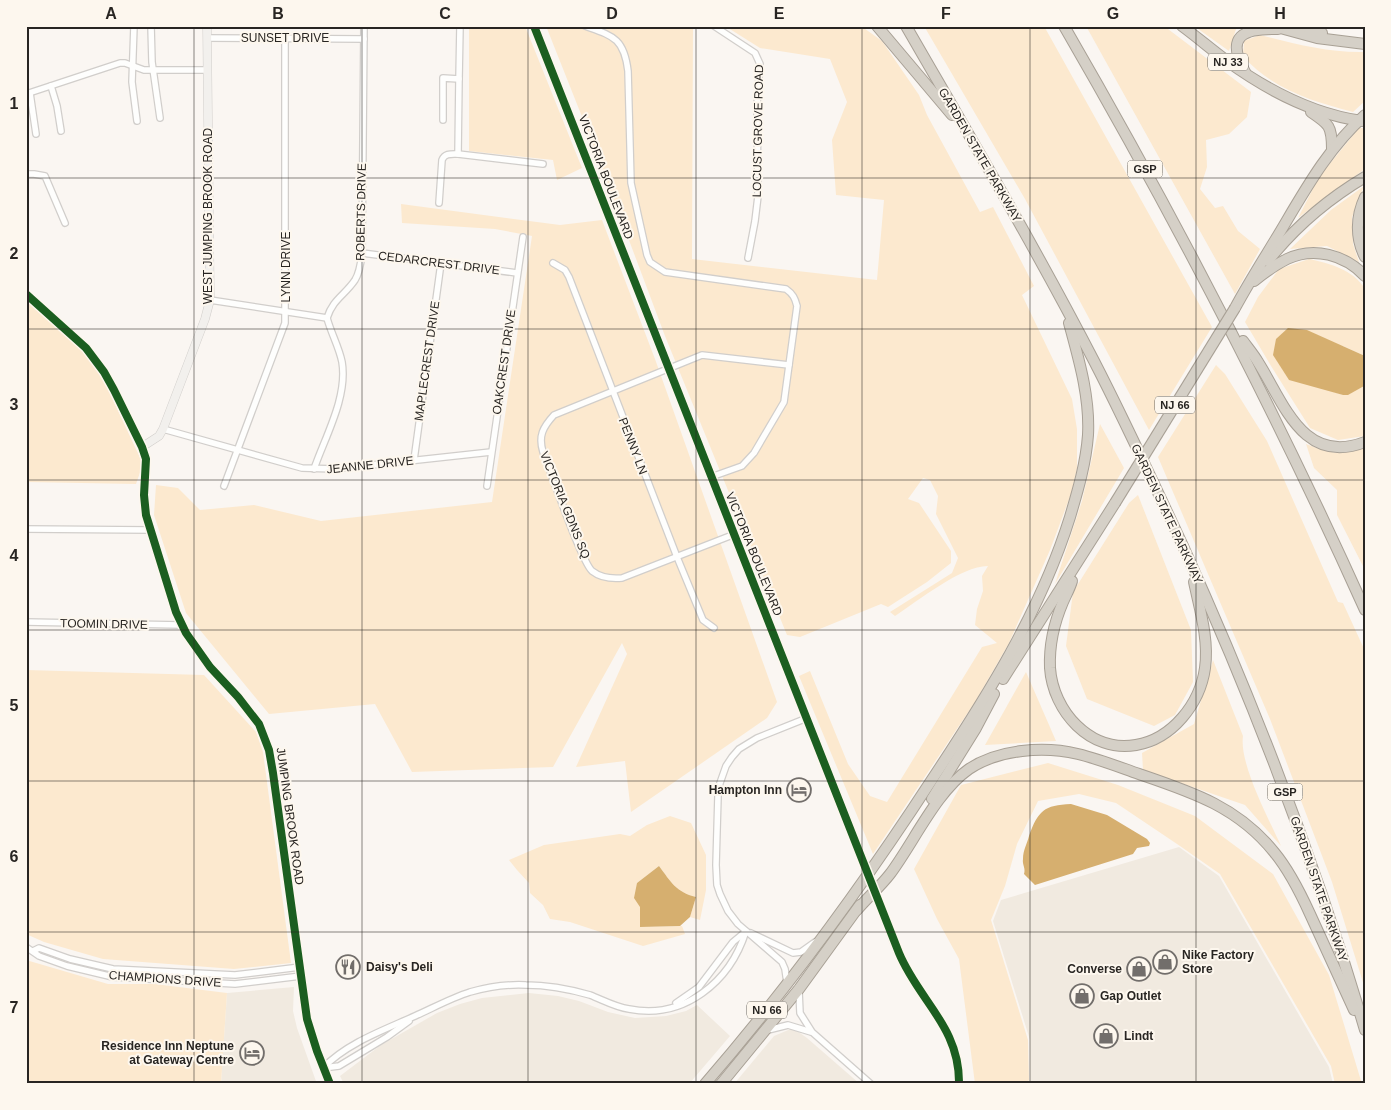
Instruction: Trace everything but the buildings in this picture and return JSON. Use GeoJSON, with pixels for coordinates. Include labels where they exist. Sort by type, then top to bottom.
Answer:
{"type":"FeatureCollection","features":[{"type":"Feature","properties":{"kind":"highway"},"geometry":{"type":"LineString","coordinates":[[877,26],[893,43],[924,84],[968,132]]}},
{"type":"Feature","properties":{"kind":"highway","name":"GARDEN STATE PARKWAY"},"geometry":{"type":"LineString","coordinates":[[906,26],[1026,233],[1064,303],[1114,401],[1188,559],[1243,686],[1293,813],[1332,924],[1365,1031]]}},
{"type":"Feature","properties":{"kind":"highway","name":"GSP"},"geometry":{"type":"LineString","coordinates":[[1064,26],[1155,186],[1223,313],[1295,457],[1365,610]]}},
{"type":"Feature","properties":{"kind":"highway","name":"NJ 33"},"geometry":{"type":"LineString","coordinates":[[1182,26],[1246,74],[1297,103],[1336,115],[1363,119]]}},
{"type":"Feature","properties":{"kind":"highway"},"geometry":{"type":"LineString","coordinates":[[1304,26],[1354,43]]}},
{"type":"Feature","properties":{"kind":"highway"},"geometry":{"type":"LineString","coordinates":[[1246,74],[1237,56],[1236,48],[1240,38],[1252,29],[1277,28],[1318,38],[1365,44]]}},
{"type":"Feature","properties":{"kind":"highway"},"geometry":{"type":"LineString","coordinates":[[1297,103],[1325,120],[1331,132],[1332,149]]}},
{"type":"Feature","properties":{"kind":"highway","name":"NJ 66"},"geometry":{"type":"LineString","coordinates":[[721,1084],[798,989],[857,910],[920,818],[976,728],[996,690],[1115,503],[1235,308],[1308,183],[1332,149],[1363,119]]}},
{"type":"Feature","properties":{"kind":"highway","name":"NJ 66"},"geometry":{"type":"LineString","coordinates":[[1252,280],[1300,225],[1333,198],[1365,177]]}},
{"type":"Feature","properties":{"kind":"highway"},"geometry":{"type":"LineString","coordinates":[[1365,197],[1360,210],[1358,229],[1359,241],[1365,257]]}},
{"type":"Feature","properties":{"kind":"highway"},"geometry":{"type":"LineString","coordinates":[[1252,280],[1287,259],[1311,253],[1325,254],[1343,259],[1365,276]]}},
{"type":"Feature","properties":{"kind":"highway"},"geometry":{"type":"LineString","coordinates":[[969,724],[1013,648],[1039,597],[1066,528],[1084,465],[1088,436],[1086,395],[1081,367],[1064,303]]}},
{"type":"Feature","properties":{"kind":"highway"},"geometry":{"type":"LineString","coordinates":[[1223,313],[1259,363],[1290,416],[1306,435],[1316,442],[1333,447],[1354,446],[1365,442]]}},
{"type":"Feature","properties":{"kind":"highway"},"geometry":{"type":"LineString","coordinates":[[1079,560],[1053,632],[1050,658],[1052,682],[1062,708],[1079,727],[1100,741],[1126,746],[1152,740],[1167,731],[1187,712],[1200,687],[1205,669],[1205,641],[1188,559]]}},
{"type":"Feature","properties":{"kind":"highway","name":"NJ 66"},"geometry":{"type":"LineString","coordinates":[[705,1084],[787,985],[826,933],[892,840],[969,724],[996,690]]}},
{"type":"Feature","properties":{"kind":"highway"},"geometry":{"type":"LineString","coordinates":[[857,910],[889,875],[943,794],[970,769],[986,760],[1017,752],[1048,750],[1079,754],[1202,796],[1231,812],[1258,834],[1277,856],[1292,878],[1365,1031]]}},
{"type":"Feature","properties":{"kind":"street"},"geometry":{"type":"LineString","coordinates":[[134,26],[132,82],[137,121]]}},
{"type":"Feature","properties":{"kind":"street"},"geometry":{"type":"LineString","coordinates":[[151,26],[153,70],[160,118]]}},
{"type":"Feature","properties":{"kind":"street","name":"WEST JUMPING BROOK ROAD"},"geometry":{"type":"LineString","coordinates":[[142,447],[159,436],[163,429],[205,319],[210,300],[207,26]]}},
{"type":"Feature","properties":{"kind":"street","name":"ROBERTS DRIVE"},"geometry":{"type":"LineString","coordinates":[[327,318],[333,304],[355,279],[360,267],[362,253],[364,26]]}},
{"type":"Feature","properties":{"kind":"street"},"geometry":{"type":"LineString","coordinates":[[458,154],[460,26]]}},
{"type":"Feature","properties":{"kind":"street","name":"VICTORIA BOULEVARD"},"geometry":{"type":"LineString","coordinates":[[534,26],[884,916],[906,968],[950,1038],[957,1060],[958,1084]]}},
{"type":"Feature","properties":{"kind":"street"},"geometry":{"type":"LineString","coordinates":[[585,26],[612,36],[626,57],[631,183],[650,262],[665,272],[786,289],[792,293],[797,306],[784,402],[754,453],[742,466],[711,477]]}},
{"type":"Feature","properties":{"kind":"street","name":"LOCUST GROVE ROAD"},"geometry":{"type":"LineString","coordinates":[[714,26],[755,53],[760,64],[757,105],[758,194],[756,221],[748,258]]}},
{"type":"Feature","properties":{"kind":"street","name":"SUNSET DRIVE"},"geometry":{"type":"LineString","coordinates":[[207,38],[364,38]]}},
{"type":"Feature","properties":{"kind":"street","name":"LYNN DRIVE"},"geometry":{"type":"LineString","coordinates":[[224,486],[284,328],[286,312],[285,38]]}},
{"type":"Feature","properties":{"kind":"street"},"geometry":{"type":"LineString","coordinates":[[36,134],[28,93],[114,64],[125,63],[144,70],[207,70]]}},
{"type":"Feature","properties":{"kind":"street"},"geometry":{"type":"LineString","coordinates":[[443,120],[443,78],[459,79]]}},
{"type":"Feature","properties":{"kind":"street"},"geometry":{"type":"LineString","coordinates":[[51,86],[57,106],[60,131]]}},
{"type":"Feature","properties":{"kind":"street"},"geometry":{"type":"LineString","coordinates":[[439,203],[444,157],[448,154],[544,164]]}},
{"type":"Feature","properties":{"kind":"street"},"geometry":{"type":"LineString","coordinates":[[26,174],[45,176],[65,223]]}},
{"type":"Feature","properties":{"kind":"street","name":"OAKCREST DRIVE"},"geometry":{"type":"LineString","coordinates":[[487,486],[523,237]]}},
{"type":"Feature","properties":{"kind":"street","name":"CEDARCREST DRIVE"},"geometry":{"type":"LineString","coordinates":[[362,253],[517,273]]}},
{"type":"Feature","properties":{"kind":"street","name":"MAPLECREST DRIVE"},"geometry":{"type":"LineString","coordinates":[[414,460],[440,263]]}},
{"type":"Feature","properties":{"kind":"street","name":"PENNY LN"},"geometry":{"type":"LineString","coordinates":[[553,263],[564,270],[568,276],[703,620],[714,628]]}},
{"type":"Feature","properties":{"kind":"street","name":"JUMPING BROOK ROAD"},"geometry":{"type":"LineString","coordinates":[[26,294],[86,348],[114,390],[146,459],[144,494],[146,515],[171,599],[181,625],[210,667],[251,712],[266,737],[273,768],[309,1027],[330,1084]]}},
{"type":"Feature","properties":{"kind":"street"},"geometry":{"type":"LineString","coordinates":[[210,300],[327,318],[341,357],[343,383],[339,401],[314,469]]}},
{"type":"Feature","properties":{"kind":"street","name":"VICTORIA GDNS SQ"},"geometry":{"type":"LineString","coordinates":[[735,534],[622,578],[608,579],[592,570],[581,550],[540,444],[541,434],[546,424],[554,415],[702,355],[789,365]]}},
{"type":"Feature","properties":{"kind":"street","name":"JEANNE DRIVE"},"geometry":{"type":"LineString","coordinates":[[163,429],[302,468],[314,469],[335,469],[491,452]]}},
{"type":"Feature","properties":{"kind":"street"},"geometry":{"type":"LineString","coordinates":[[26,529],[150,530]]}},
{"type":"Feature","properties":{"kind":"street","name":"TOOMIN DRIVE"},"geometry":{"type":"LineString","coordinates":[[26,622],[181,625]]}},
{"type":"Feature","properties":{"kind":"street"},"geometry":{"type":"LineString","coordinates":[[787,985],[786,973],[782,962],[738,924],[722,900],[717,885],[716,865],[720,783],[726,766],[739,749],[757,738],[807,718]]}},
{"type":"Feature","properties":{"kind":"street"},"geometry":{"type":"LineString","coordinates":[[746,931],[793,953],[806,950],[826,933]]}},
{"type":"Feature","properties":{"kind":"street"},"geometry":{"type":"LineString","coordinates":[[670,1007],[689,996],[699,987],[733,942],[746,931]]}},
{"type":"Feature","properties":{"kind":"street"},"geometry":{"type":"LineString","coordinates":[[323,1068],[334,1057],[382,1030],[470,992],[513,985],[548,986],[587,994],[619,1007],[637,1010],[654,1010],[694,1000],[710,988],[720,976],[741,948],[746,931]]}},
{"type":"Feature","properties":{"kind":"street","name":"CHAMPIONS DRIVE"},"geometry":{"type":"LineString","coordinates":[[26,947],[39,956],[67,966],[114,977],[235,984],[301,976]]}},
{"type":"Feature","properties":{"kind":"street","name":"CHAMPIONS DRIVE"},"geometry":{"type":"LineString","coordinates":[[33,951],[39,948],[70,959],[113,969],[241,974],[300,967]]}},
{"type":"Feature","properties":{"kind":"street"},"geometry":{"type":"LineString","coordinates":[[241,974],[242,983]]}},
{"type":"Feature","properties":{"kind":"street"},"geometry":{"type":"LineString","coordinates":[[798,989],[800,1012],[812,1032],[871,1084]]}},
{"type":"Feature","properties":{"kind":"street"},"geometry":{"type":"LineString","coordinates":[[323,1068],[339,1066],[395,1032],[417,1015]]}},
{"type":"Feature","properties":{"kind":"street"},"geometry":{"type":"LineString","coordinates":[[766,1030],[788,1025],[797,1026],[812,1032]]}},
{"type":"Feature","properties":{"kind":"shaded area"},"geometry":{"type":"Polygon","coordinates":[[[469,26],[525,26],[582,168],[557,180],[553,160],[469,151],[469,26]]]}},
{"type":"Feature","properties":{"kind":"shaded area"},"geometry":{"type":"Polygon","coordinates":[[[546,26],[693,26],[692,259],[877,280],[884,200],[836,195],[832,140],[847,102],[830,59],[760,48],[725,26],[861,26],[882,41],[919,95],[927,115],[980,212],[993,207],[1034,286],[1022,295],[1072,399],[1077,429],[1077,468],[1071,494],[1050,550],[1009,643],[975,702],[873,854],[799,676],[810,671],[848,764],[870,796],[887,802],[982,647],[997,643],[975,625],[977,609],[983,591],[982,576],[988,566],[965,572],[953,578],[895,616],[890,612],[952,573],[958,558],[936,514],[938,496],[930,480],[923,478],[908,499],[919,503],[951,551],[951,563],[927,582],[888,607],[881,604],[800,637],[787,635],[665,336],[546,26]]]}},
{"type":"Feature","properties":{"kind":"shaded area"},"geometry":{"type":"Polygon","coordinates":[[[924,26],[1044,26],[1212,327],[1149,430],[1025,199],[924,26]]]}},
{"type":"Feature","properties":{"kind":"shaded area"},"geometry":{"type":"Polygon","coordinates":[[[1086,26],[1164,26],[1251,92],[1247,117],[1229,134],[1206,140],[1207,167],[1200,189],[1215,208],[1223,206],[1238,231],[1260,249],[1235,294],[1086,26]]]}},
{"type":"Feature","properties":{"kind":"shaded area"},"geometry":{"type":"Polygon","coordinates":[[[1194,26],[1237,26],[1229,51],[1194,26]]]}},
{"type":"Feature","properties":{"kind":"shaded area"},"geometry":{"type":"Polygon","coordinates":[[[1260,35],[1299,45],[1365,52],[1365,101],[1353,112],[1307,98],[1279,85],[1254,67],[1243,56],[1244,41],[1260,35]]]}},
{"type":"Feature","properties":{"kind":"shaded area"},"geometry":{"type":"Polygon","coordinates":[[[1359,128],[1365,128],[1365,169],[1298,218],[1319,177],[1359,128]]]}},
{"type":"Feature","properties":{"kind":"shaded area"},"geometry":{"type":"Polygon","coordinates":[[[1364,186],[1352,217],[1353,244],[1359,262],[1327,246],[1290,249],[1331,210],[1364,186]]]}},
{"type":"Feature","properties":{"kind":"shaded area"},"geometry":{"type":"Polygon","coordinates":[[[401,204],[560,225],[602,220],[655,359],[777,702],[767,718],[631,812],[625,761],[576,767],[627,654],[622,643],[553,767],[412,772],[375,704],[269,714],[186,613],[154,515],[156,485],[178,488],[200,510],[254,505],[321,521],[492,502],[532,236],[495,229],[402,223],[401,204]]]}},
{"type":"Feature","properties":{"kind":"shaded area"},"geometry":{"type":"Polygon","coordinates":[[[1309,259],[1333,265],[1348,272],[1365,289],[1365,356],[1343,346],[1325,389],[1343,395],[1365,385],[1365,436],[1338,440],[1310,428],[1245,322],[1258,297],[1279,269],[1309,259]]]}},
{"type":"Feature","properties":{"kind":"shaded area"},"geometry":{"type":"Polygon","coordinates":[[[26,293],[92,355],[143,464],[136,484],[26,482],[26,293]]]}},
{"type":"Feature","properties":{"kind":"shaded area"},"geometry":{"type":"Polygon","coordinates":[[[1288,328],[1307,330],[1365,356],[1364,386],[1348,395],[1343,395],[1289,380],[1273,355],[1276,339],[1288,328]]]}},
{"type":"Feature","properties":{"kind":"shaded area"},"geometry":{"type":"Polygon","coordinates":[[[1216,365],[1225,374],[1267,441],[1338,602],[1343,603],[1365,651],[1365,989],[1332,882],[1270,719],[1158,457],[1216,365]]]}},
{"type":"Feature","properties":{"kind":"shaded area"},"geometry":{"type":"Polygon","coordinates":[[[1100,424],[1124,468],[1055,584],[1082,501],[1100,424]]]}},
{"type":"Feature","properties":{"kind":"shaded area"},"geometry":{"type":"Polygon","coordinates":[[[1306,444],[1322,450],[1342,453],[1365,446],[1365,570],[1337,515],[1337,490],[1314,468],[1306,444]]]}},
{"type":"Feature","properties":{"kind":"shaded area"},"geometry":{"type":"Polygon","coordinates":[[[1138,495],[1191,630],[1193,682],[1175,715],[1154,726],[1087,699],[1066,646],[1073,592],[1129,503],[1138,495]]]}},
{"type":"Feature","properties":{"kind":"shaded area"},"geometry":{"type":"Polygon","coordinates":[[[1213,660],[1243,736],[1243,748],[1250,776],[1281,846],[1245,805],[1143,770],[1142,753],[1194,724],[1213,660]]]}},
{"type":"Feature","properties":{"kind":"shaded area"},"geometry":{"type":"Polygon","coordinates":[[[26,670],[204,675],[256,732],[263,752],[291,963],[234,969],[103,959],[44,942],[26,934],[26,670]]]}},
{"type":"Feature","properties":{"kind":"shaded area"},"geometry":{"type":"Polygon","coordinates":[[[1026,672],[1056,741],[985,745],[1026,672]]]}},
{"type":"Feature","properties":{"kind":"shaded area"},"geometry":{"type":"Polygon","coordinates":[[[1048,763],[1118,785],[1195,816],[1273,874],[1329,975],[1362,1084],[1335,1084],[1331,1066],[1220,874],[1116,803],[1079,794],[1038,801],[1017,844],[1005,886],[991,920],[1028,1040],[1029,1080],[1026,1084],[975,1084],[959,959],[937,919],[914,869],[961,785],[1048,763]]]}},
{"type":"Feature","properties":{"kind":"shaded area"},"geometry":{"type":"Polygon","coordinates":[[[1071,804],[1107,815],[1147,839],[1150,843],[1149,846],[1137,848],[1133,854],[1035,885],[1024,874],[1023,861],[1024,850],[1032,827],[1039,815],[1048,808],[1071,804]]]}},
{"type":"Feature","properties":{"kind":"shaded area"},"geometry":{"type":"Polygon","coordinates":[[[670,816],[691,823],[706,855],[706,890],[700,920],[690,917],[696,897],[679,889],[659,866],[637,883],[640,927],[682,926],[685,934],[643,946],[570,922],[550,919],[543,905],[530,893],[529,883],[509,860],[544,845],[620,834],[630,836],[647,825],[670,816]]]}},
{"type":"Feature","properties":{"kind":"shaded area"},"geometry":{"type":"Polygon","coordinates":[[[1179,847],[1219,876],[1329,1067],[1333,1084],[1028,1084],[1030,1080],[1030,1040],[993,921],[1001,900],[1179,847]]]}},
{"type":"Feature","properties":{"kind":"shaded area"},"geometry":{"type":"Polygon","coordinates":[[[659,866],[679,889],[696,897],[690,917],[680,926],[640,927],[640,907],[634,898],[637,883],[659,866]]]}},
{"type":"Feature","properties":{"kind":"shaded area"},"geometry":{"type":"Polygon","coordinates":[[[26,960],[108,984],[155,984],[227,993],[221,1084],[26,1084],[26,960]]]}},
{"type":"Feature","properties":{"kind":"shaded area"},"geometry":{"type":"Polygon","coordinates":[[[294,987],[293,1011],[297,1028],[317,1084],[221,1084],[227,993],[294,987]]]}},
{"type":"Feature","properties":{"kind":"shaded area"},"geometry":{"type":"Polygon","coordinates":[[[529,993],[558,996],[579,1001],[608,1012],[635,1018],[666,1016],[686,1011],[697,1005],[730,1036],[689,1084],[344,1084],[340,1076],[381,1045],[437,1013],[482,998],[529,993]]]}},
{"type":"Feature","properties":{"kind":"shaded area"},"geometry":{"type":"Polygon","coordinates":[[[793,1028],[860,1084],[734,1084],[774,1036],[793,1028]]]}},
{"type":"Feature","properties":{"kind":"cycle path"},"geometry":{"type":"LineString","coordinates":[[534,26],[899,953],[907,970],[946,1030],[953,1046],[958,1064],[959,1084]]}},
{"type":"Feature","properties":{"kind":"cycle path"},"geometry":{"type":"LineString","coordinates":[[26,294],[86,348],[104,372],[114,390],[146,459],[144,495],[146,515],[176,612],[186,633],[210,667],[238,697],[259,724],[269,750],[273,773],[307,1019],[330,1084]]}},
{"type":"Feature","properties":{"kind":"place","name":"Hampton Inn"},"geometry":{"type":"Point","coordinates":[799,790]}},
{"type":"Feature","properties":{"kind":"place","name":"Nike Factory Store"},"geometry":{"type":"Point","coordinates":[1165,962]}},
{"type":"Feature","properties":{"kind":"place","name":"Daisy's Deli"},"geometry":{"type":"Point","coordinates":[348,967]}},
{"type":"Feature","properties":{"kind":"place","name":"Converse"},"geometry":{"type":"Point","coordinates":[1139,969]}},
{"type":"Feature","properties":{"kind":"place","name":"Gap Outlet"},"geometry":{"type":"Point","coordinates":[1082,996]}},
{"type":"Feature","properties":{"kind":"place","name":"Lindt"},"geometry":{"type":"Point","coordinates":[1106,1036]}},
{"type":"Feature","properties":{"kind":"place","name":"Residence Inn Neptune at Gateway Centre"},"geometry":{"type":"Point","coordinates":[252,1053]}}]}
